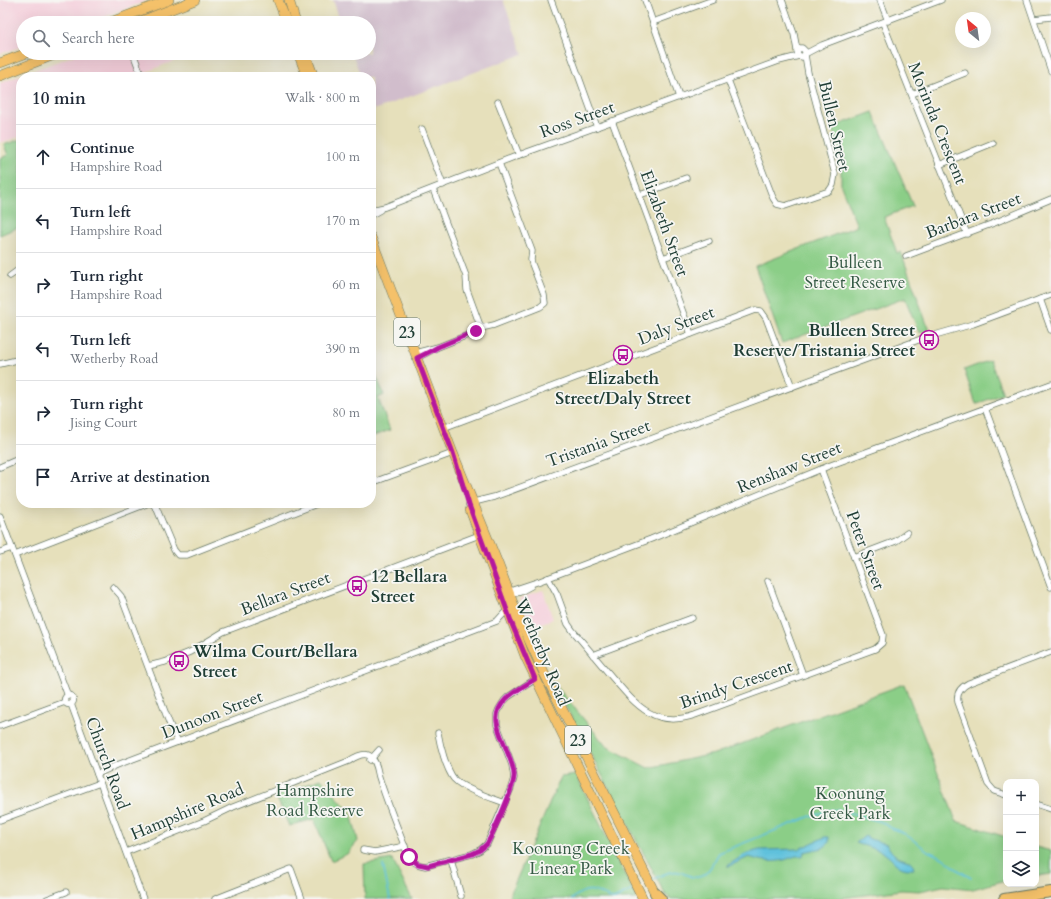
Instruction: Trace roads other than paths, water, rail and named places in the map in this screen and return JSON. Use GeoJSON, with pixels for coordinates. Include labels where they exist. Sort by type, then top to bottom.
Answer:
{"type":"FeatureCollection","features":[{"type":"Feature","properties":{"kind":"highway"},"geometry":{"type":"LineString","coordinates":[[1004,899],[1051,892]]}},
{"type":"Feature","properties":{"kind":"main road"},"geometry":{"type":"LineString","coordinates":[[130,16],[170,3],[195,0]]}},
{"type":"Feature","properties":{"kind":"main road"},"geometry":{"type":"LineString","coordinates":[[278,0],[284,16]]}},
{"type":"Feature","properties":{"kind":"main road"},"geometry":{"type":"LineString","coordinates":[[289,0],[294,16]]}},
{"type":"Feature","properties":{"kind":"main road"},"geometry":{"type":"LineString","coordinates":[[148,16],[170,3]]}},
{"type":"Feature","properties":{"kind":"main road"},"geometry":{"type":"LineString","coordinates":[[0,63],[16,57]]}},
{"type":"Feature","properties":{"kind":"main road"},"geometry":{"type":"LineString","coordinates":[[0,76],[41,60]]}},
{"type":"Feature","properties":{"kind":"main road"},"geometry":{"type":"LineString","coordinates":[[301,60],[305,72]]}},
{"type":"Feature","properties":{"kind":"main road"},"geometry":{"type":"LineString","coordinates":[[308,60],[312,72]]}},
{"type":"Feature","properties":{"kind":"main road","name":"Wetherby Road"},"geometry":{"type":"LineString","coordinates":[[376,250],[473,504],[483,534],[507,593],[544,673],[639,863],[658,897]]}},
{"type":"Feature","properties":{"kind":"main road","name":"Wetherby Road"},"geometry":{"type":"LineString","coordinates":[[507,593],[508,610],[512,624],[535,679],[643,899]]}},
{"type":"Feature","properties":{"kind":"street"},"geometry":{"type":"LineString","coordinates":[[551,0],[597,127]]}},
{"type":"Feature","properties":{"kind":"street"},"geometry":{"type":"LineString","coordinates":[[645,0],[679,98]]}},
{"type":"Feature","properties":{"kind":"street"},"geometry":{"type":"LineString","coordinates":[[653,22],[713,0]]}},
{"type":"Feature","properties":{"kind":"street","name":"Bullen Street"},"geometry":{"type":"LineString","coordinates":[[728,80],[773,198],[777,204],[785,206],[829,191],[834,185],[835,174],[808,73],[782,0]]}},
{"type":"Feature","properties":{"kind":"street","name":"Morinda Crescent"},"geometry":{"type":"LineString","coordinates":[[880,0],[886,22],[912,94],[966,234]]}},
{"type":"Feature","properties":{"kind":"street","name":"Ross Street"},"geometry":{"type":"LineString","coordinates":[[376,209],[444,185],[519,155],[886,22],[941,0]]}},
{"type":"Feature","properties":{"kind":"street"},"geometry":{"type":"LineString","coordinates":[[1027,0],[1051,71]]}},
{"type":"Feature","properties":{"kind":"street"},"geometry":{"type":"LineString","coordinates":[[1034,19],[1051,17]]}},
{"type":"Feature","properties":{"kind":"street"},"geometry":{"type":"LineString","coordinates":[[136,60],[140,72]]}},
{"type":"Feature","properties":{"kind":"street"},"geometry":{"type":"LineString","coordinates":[[912,94],[965,73]]}},
{"type":"Feature","properties":{"kind":"street"},"geometry":{"type":"LineString","coordinates":[[498,102],[519,155]]}},
{"type":"Feature","properties":{"kind":"street","name":"Elizabeth Street"},"geometry":{"type":"LineString","coordinates":[[612,121],[691,334]]}},
{"type":"Feature","properties":{"kind":"street"},"geometry":{"type":"LineString","coordinates":[[422,129],[444,185]]}},
{"type":"Feature","properties":{"kind":"street"},"geometry":{"type":"LineString","coordinates":[[939,165],[993,144]]}},
{"type":"Feature","properties":{"kind":"street"},"geometry":{"type":"LineString","coordinates":[[416,355],[481,328],[494,325],[540,307],[545,303],[544,295],[531,260],[532,251],[499,163]]}},
{"type":"Feature","properties":{"kind":"street"},"geometry":{"type":"LineString","coordinates":[[640,195],[686,178]]}},
{"type":"Feature","properties":{"kind":"street"},"geometry":{"type":"LineString","coordinates":[[433,189],[466,276],[467,290],[481,328]]}},
{"type":"Feature","properties":{"kind":"street","name":"Barbara Street"},"geometry":{"type":"LineString","coordinates":[[906,256],[966,234],[1051,199]]}},
{"type":"Feature","properties":{"kind":"street","name":"Ross Street"},"geometry":{"type":"LineString","coordinates":[[376,212],[385,207]]}},
{"type":"Feature","properties":{"kind":"street"},"geometry":{"type":"LineString","coordinates":[[663,258],[709,241]]}},
{"type":"Feature","properties":{"kind":"street"},"geometry":{"type":"LineString","coordinates":[[10,276],[16,272]]}},
{"type":"Feature","properties":{"kind":"street","name":"Tristania Street"},"geometry":{"type":"LineString","coordinates":[[473,504],[921,339],[973,324],[1051,295]]}},
{"type":"Feature","properties":{"kind":"street"},"geometry":{"type":"LineString","coordinates":[[1040,299],[1051,330]]}},
{"type":"Feature","properties":{"kind":"street","name":"Daly Street"},"geometry":{"type":"LineString","coordinates":[[443,428],[757,310],[761,311],[766,318],[792,387]]}},
{"type":"Feature","properties":{"kind":"street"},"geometry":{"type":"LineString","coordinates":[[0,364],[16,360]]}},
{"type":"Feature","properties":{"kind":"street","name":"Renshaw Street"},"geometry":{"type":"LineString","coordinates":[[507,593],[651,539],[821,469],[1051,384]]}},
{"type":"Feature","properties":{"kind":"street"},"geometry":{"type":"LineString","coordinates":[[985,408],[1051,587]]}},
{"type":"Feature","properties":{"kind":"street"},"geometry":{"type":"LineString","coordinates":[[376,481],[453,453]]}},
{"type":"Feature","properties":{"kind":"street"},"geometry":{"type":"LineString","coordinates":[[0,467],[16,460]]}},
{"type":"Feature","properties":{"kind":"street","name":"Peter Street"},"geometry":{"type":"LineString","coordinates":[[821,469],[882,632],[882,641]]}},
{"type":"Feature","properties":{"kind":"street"},"geometry":{"type":"LineString","coordinates":[[15,555],[137,508]]}},
{"type":"Feature","properties":{"kind":"street"},"geometry":{"type":"LineString","coordinates":[[156,508],[174,550],[178,555],[187,555],[306,508]]}},
{"type":"Feature","properties":{"kind":"street","name":"Church Road"},"geometry":{"type":"LineString","coordinates":[[0,516],[68,701],[144,899]]}},
{"type":"Feature","properties":{"kind":"street"},"geometry":{"type":"LineString","coordinates":[[854,557],[896,541],[907,533]]}},
{"type":"Feature","properties":{"kind":"street","name":"Bellara Street"},"geometry":{"type":"LineString","coordinates":[[149,669],[190,652],[223,632],[483,534]]}},
{"type":"Feature","properties":{"kind":"street"},"geometry":{"type":"LineString","coordinates":[[0,552],[12,548]]}},
{"type":"Feature","properties":{"kind":"street","name":"Brindy Crescent"},"geometry":{"type":"LineString","coordinates":[[550,577],[568,624],[593,655],[633,702],[648,713],[668,719],[679,719],[695,715],[875,649],[882,641]]}},
{"type":"Feature","properties":{"kind":"street"},"geometry":{"type":"LineString","coordinates":[[768,581],[803,675]]}},
{"type":"Feature","properties":{"kind":"street"},"geometry":{"type":"LineString","coordinates":[[113,587],[121,596],[176,742]]}},
{"type":"Feature","properties":{"kind":"street","name":"Dunoon Street"},"geometry":{"type":"LineString","coordinates":[[96,772],[497,621],[508,610]]}},
{"type":"Feature","properties":{"kind":"street"},"geometry":{"type":"LineString","coordinates":[[593,655],[692,618]]}},
{"type":"Feature","properties":{"kind":"street"},"geometry":{"type":"LineString","coordinates":[[497,621],[512,624]]}},
{"type":"Feature","properties":{"kind":"street"},"geometry":{"type":"LineString","coordinates":[[1003,794],[994,791],[988,784],[958,702],[958,693],[969,683],[1051,652]]}},
{"type":"Feature","properties":{"kind":"street"},"geometry":{"type":"LineString","coordinates":[[379,750],[371,759],[404,846],[411,859],[420,865],[428,866],[475,853],[485,846],[489,840],[513,783],[514,774],[497,724],[497,714],[504,701],[544,673]]}},
{"type":"Feature","properties":{"kind":"street"},"geometry":{"type":"LineString","coordinates":[[0,726],[68,701]]}},
{"type":"Feature","properties":{"kind":"street"},"geometry":{"type":"LineString","coordinates":[[438,733],[448,766],[454,779],[463,785],[505,803]]}},
{"type":"Feature","properties":{"kind":"street","name":"Hampshire Road"},"geometry":{"type":"LineString","coordinates":[[126,852],[233,807],[349,761],[364,758],[371,759]]}},
{"type":"Feature","properties":{"kind":"street"},"geometry":{"type":"LineString","coordinates":[[0,820],[100,783]]}},
{"type":"Feature","properties":{"kind":"street"},"geometry":{"type":"LineString","coordinates":[[1039,805],[1051,809]]}},
{"type":"Feature","properties":{"kind":"street"},"geometry":{"type":"LineString","coordinates":[[363,850],[375,852],[404,846]]}},
{"type":"Feature","properties":{"kind":"street"},"geometry":{"type":"LineString","coordinates":[[451,860],[461,896]]}},
{"type":"Feature","properties":{"kind":"street"},"geometry":{"type":"LineString","coordinates":[[215,899],[291,869],[302,899]]}},
{"type":"Feature","properties":{"kind":"street"},"geometry":{"type":"LineString","coordinates":[[47,899],[66,892]]}},
{"type":"Feature","properties":{"kind":"water"},"geometry":{"type":"Polygon","coordinates":[[[865,836],[887,844],[891,851],[897,856],[912,862],[914,869],[903,868],[882,852],[856,843],[865,836]]]}},
{"type":"Feature","properties":{"kind":"water"},"geometry":{"type":"Polygon","coordinates":[[[825,837],[829,837],[829,843],[823,848],[804,852],[803,856],[796,856],[775,861],[749,857],[727,866],[745,854],[759,850],[799,849],[825,837]]]}},
{"type":"Feature","properties":{"kind":"waterway"},"geometry":{"type":"LineString","coordinates":[[652,880],[672,872],[679,872],[693,877],[702,876],[709,870],[719,853],[811,816],[831,810],[840,810],[882,822],[905,834],[928,851],[943,858],[971,878]]}},
{"type":"Feature","properties":{"kind":"waterway"},"geometry":{"type":"LineString","coordinates":[[383,865],[390,899]]}},
{"type":"Feature","properties":{"kind":"waterway"},"geometry":{"type":"LineString","coordinates":[[614,899],[635,889]]}},
{"type":"Feature","properties":{"kind":"waterway"},"geometry":{"type":"LineString","coordinates":[[572,899],[587,891],[596,892],[613,899]]}},
{"type":"Feature","properties":{"kind":"place","name":"Bulleen Street Reserve/Tristania Street"},"geometry":{"type":"Point","coordinates":[929,340]}},
{"type":"Feature","properties":{"kind":"place","name":"Elizabeth Street/Daly Street"},"geometry":{"type":"Point","coordinates":[623,355]}},
{"type":"Feature","properties":{"kind":"place","name":"12 Bellara Street"},"geometry":{"type":"Point","coordinates":[357,586]}},
{"type":"Feature","properties":{"kind":"place","name":"Wilma Court/Bellara Street"},"geometry":{"type":"Point","coordinates":[179,661]}},
{"type":"Feature","properties":{"kind":"park label","name":"Bulleen Street Reserve"},"geometry":{"type":"Point","coordinates":[855,272]}},
{"type":"Feature","properties":{"kind":"park label","name":"Hampshire Road Reserve"},"geometry":{"type":"Point","coordinates":[315,800]}},
{"type":"Feature","properties":{"kind":"park label","name":"Koonung Creek Park"},"geometry":{"type":"Point","coordinates":[850,803]}},
{"type":"Feature","properties":{"kind":"park label","name":"Koonung Creek Linear Park"},"geometry":{"type":"Point","coordinates":[571,858]}}]}
